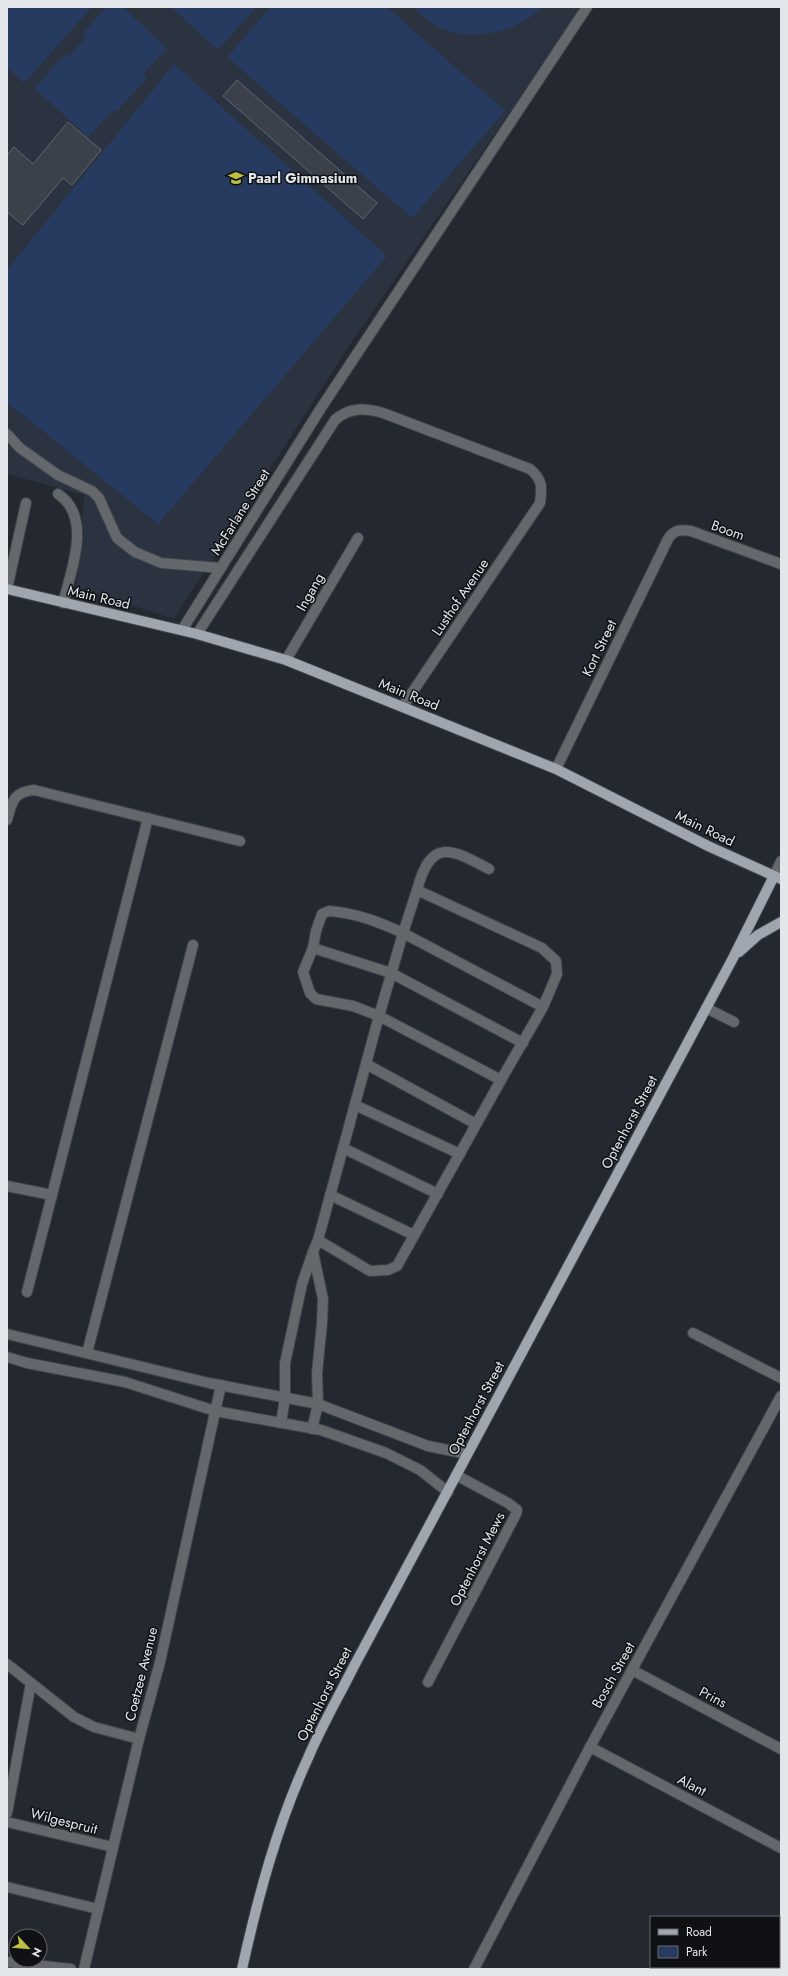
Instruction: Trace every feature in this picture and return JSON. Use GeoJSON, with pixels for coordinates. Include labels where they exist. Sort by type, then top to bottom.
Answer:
{"type":"FeatureCollection","features":[{"type":"Feature","properties":{"kind":"main road","name":"Main Road"},"geometry":{"type":"LineString","coordinates":[[7,589],[182,630],[286,660],[556,769],[708,846],[777,878]]}},
{"type":"Feature","properties":{"kind":"main road","name":"Optenhorst Street"},"geometry":{"type":"LineString","coordinates":[[242,1969],[256,1906],[280,1829],[307,1758],[352,1668],[448,1492],[456,1474],[732,958],[777,878]]}},
{"type":"Feature","properties":{"kind":"main road"},"geometry":{"type":"LineString","coordinates":[[732,958],[758,935],[781,922]]}},
{"type":"Feature","properties":{"kind":"street","name":"McFarlane Street"},"geometry":{"type":"LineString","coordinates":[[182,630],[321,408],[587,7]]}},
{"type":"Feature","properties":{"kind":"street","name":"Lusthof Avenue"},"geometry":{"type":"LineString","coordinates":[[197,634],[328,430],[340,415],[350,410],[369,409],[530,470],[537,475],[541,482],[540,503],[403,706]]}},
{"type":"Feature","properties":{"kind":"street"},"geometry":{"type":"LineString","coordinates":[[7,434],[20,448],[58,474],[92,491],[99,498],[117,538],[135,552],[161,563],[221,568]]}},
{"type":"Feature","properties":{"kind":"street"},"geometry":{"type":"LineString","coordinates":[[58,494],[68,504],[77,523],[74,556],[63,603]]}},
{"type":"Feature","properties":{"kind":"street"},"geometry":{"type":"LineString","coordinates":[[7,589],[26,503]]}},
{"type":"Feature","properties":{"kind":"street","name":"Boom"},"geometry":{"type":"LineString","coordinates":[[668,539],[673,532],[678,530],[691,531],[781,564]]}},
{"type":"Feature","properties":{"kind":"street","name":"Ingang"},"geometry":{"type":"LineString","coordinates":[[286,660],[358,538]]}},
{"type":"Feature","properties":{"kind":"street","name":"Kort Street"},"geometry":{"type":"LineString","coordinates":[[556,769],[668,539]]}},
{"type":"Feature","properties":{"kind":"street"},"geometry":{"type":"LineString","coordinates":[[7,820],[14,798],[20,793],[34,790],[240,841]]}},
{"type":"Feature","properties":{"kind":"street"},"geometry":{"type":"LineString","coordinates":[[27,1292],[148,818]]}},
{"type":"Feature","properties":{"kind":"street"},"geometry":{"type":"LineString","coordinates":[[281,1423],[285,1398],[285,1363],[302,1284],[318,1240],[379,1016],[403,933],[418,890],[422,872],[432,858],[441,852],[454,851],[489,869]]}},
{"type":"Feature","properties":{"kind":"street"},"geometry":{"type":"LineString","coordinates":[[777,878],[781,861]]}},
{"type":"Feature","properties":{"kind":"street"},"geometry":{"type":"LineString","coordinates":[[318,1240],[370,1270],[388,1270],[397,1266],[543,1007],[557,974],[556,961],[542,948],[418,890]]}},
{"type":"Feature","properties":{"kind":"street"},"geometry":{"type":"LineString","coordinates":[[501,1080],[379,1016],[353,1006],[316,999],[310,993],[303,972],[313,948],[316,931],[322,914],[329,911],[344,912],[366,918],[403,933],[543,1007]]}},
{"type":"Feature","properties":{"kind":"street"},"geometry":{"type":"LineString","coordinates":[[87,1353],[193,945]]}},
{"type":"Feature","properties":{"kind":"street"},"geometry":{"type":"LineString","coordinates":[[313,948],[392,973],[523,1043]]}},
{"type":"Feature","properties":{"kind":"street"},"geometry":{"type":"LineString","coordinates":[[706,1008],[734,1022]]}},
{"type":"Feature","properties":{"kind":"street"},"geometry":{"type":"LineString","coordinates":[[366,1064],[476,1124]]}},
{"type":"Feature","properties":{"kind":"street"},"geometry":{"type":"LineString","coordinates":[[355,1105],[460,1154]]}},
{"type":"Feature","properties":{"kind":"street"},"geometry":{"type":"LineString","coordinates":[[343,1148],[438,1194]]}},
{"type":"Feature","properties":{"kind":"street"},"geometry":{"type":"LineString","coordinates":[[7,1186],[52,1195]]}},
{"type":"Feature","properties":{"kind":"street"},"geometry":{"type":"LineString","coordinates":[[330,1195],[414,1235]]}},
{"type":"Feature","properties":{"kind":"street"},"geometry":{"type":"LineString","coordinates":[[312,1429],[318,1404],[317,1374],[323,1299],[313,1252]]}},
{"type":"Feature","properties":{"kind":"street"},"geometry":{"type":"LineString","coordinates":[[693,1333],[781,1378]]}},
{"type":"Feature","properties":{"kind":"street"},"geometry":{"type":"LineString","coordinates":[[7,1334],[221,1385],[318,1404],[428,1446],[467,1454]]}},
{"type":"Feature","properties":{"kind":"street"},"geometry":{"type":"LineString","coordinates":[[7,1357],[27,1363],[125,1382],[216,1411],[312,1429],[386,1453],[420,1470],[448,1492]]}},
{"type":"Feature","properties":{"kind":"street","name":"Coetzee Avenue"},"geometry":{"type":"LineString","coordinates":[[84,1969],[139,1740],[160,1662],[221,1385]]}},
{"type":"Feature","properties":{"kind":"street","name":"Bosch Street"},"geometry":{"type":"LineString","coordinates":[[474,1969],[590,1747],[781,1396]]}},
{"type":"Feature","properties":{"kind":"street","name":"Optenhorst Mews"},"geometry":{"type":"LineString","coordinates":[[428,1682],[516,1514],[516,1510],[508,1503],[456,1474]]}},
{"type":"Feature","properties":{"kind":"street"},"geometry":{"type":"LineString","coordinates":[[7,1664],[74,1717],[85,1723],[139,1740]]}},
{"type":"Feature","properties":{"kind":"street","name":"Prins"},"geometry":{"type":"LineString","coordinates":[[632,1670],[781,1749]]}},
{"type":"Feature","properties":{"kind":"street"},"geometry":{"type":"LineString","coordinates":[[7,1813],[31,1683]]}},
{"type":"Feature","properties":{"kind":"street","name":"Alant"},"geometry":{"type":"LineString","coordinates":[[590,1747],[781,1848]]}},
{"type":"Feature","properties":{"kind":"street","name":"Wilgespruit"},"geometry":{"type":"LineString","coordinates":[[7,1822],[113,1847]]}},
{"type":"Feature","properties":{"kind":"street"},"geometry":{"type":"LineString","coordinates":[[8,1889],[98,1909]]}},
{"type":"Feature","properties":{"kind":"street"},"geometry":{"type":"LineString","coordinates":[[7,1962],[71,1969]]}},
{"type":"Feature","properties":{"kind":"shaded area","name":"Paarl Gimnasium"},"geometry":{"type":"Polygon","coordinates":[[[7,7],[582,7],[347,349],[174,619],[76,587],[84,495],[7,474],[7,7]]]}},
{"type":"Feature","properties":{"kind":"green space"},"geometry":{"type":"Polygon","coordinates":[[[7,7],[92,7],[24,83],[7,67],[7,7]]]}},
{"type":"Feature","properties":{"kind":"green space"},"geometry":{"type":"Polygon","coordinates":[[[107,7],[123,7],[167,48],[143,74],[147,78],[116,112],[113,110],[88,137],[34,88],[65,55],[68,57],[87,36],[83,33],[107,7]]]}},
{"type":"Feature","properties":{"kind":"green space"},"geometry":{"type":"Polygon","coordinates":[[[171,7],[257,7],[218,50],[171,7]]]}},
{"type":"Feature","properties":{"kind":"green space"},"geometry":{"type":"Polygon","coordinates":[[[271,7],[387,7],[505,111],[412,218],[227,57],[271,7]]]}},
{"type":"Feature","properties":{"kind":"green space"},"geometry":{"type":"Polygon","coordinates":[[[414,7],[543,7],[529,18],[513,27],[478,35],[460,34],[443,29],[428,20],[414,7]]]}},
{"type":"Feature","properties":{"kind":"green space"},"geometry":{"type":"Polygon","coordinates":[[[174,64],[387,256],[158,524],[7,402],[7,270],[174,64]]]}},
{"type":"Feature","properties":{"kind":"building"},"geometry":{"type":"Polygon","coordinates":[[[237,80],[377,203],[363,219],[223,96],[237,80]]]}},
{"type":"Feature","properties":{"kind":"building"},"geometry":{"type":"Polygon","coordinates":[[[68,122],[101,150],[72,185],[63,178],[23,225],[7,212],[7,155],[14,147],[33,164],[68,122]]]}},
{"type":"Feature","properties":{"kind":"place","name":"Paarl Gimnasium"},"geometry":{"type":"Point","coordinates":[236,178]}}]}
